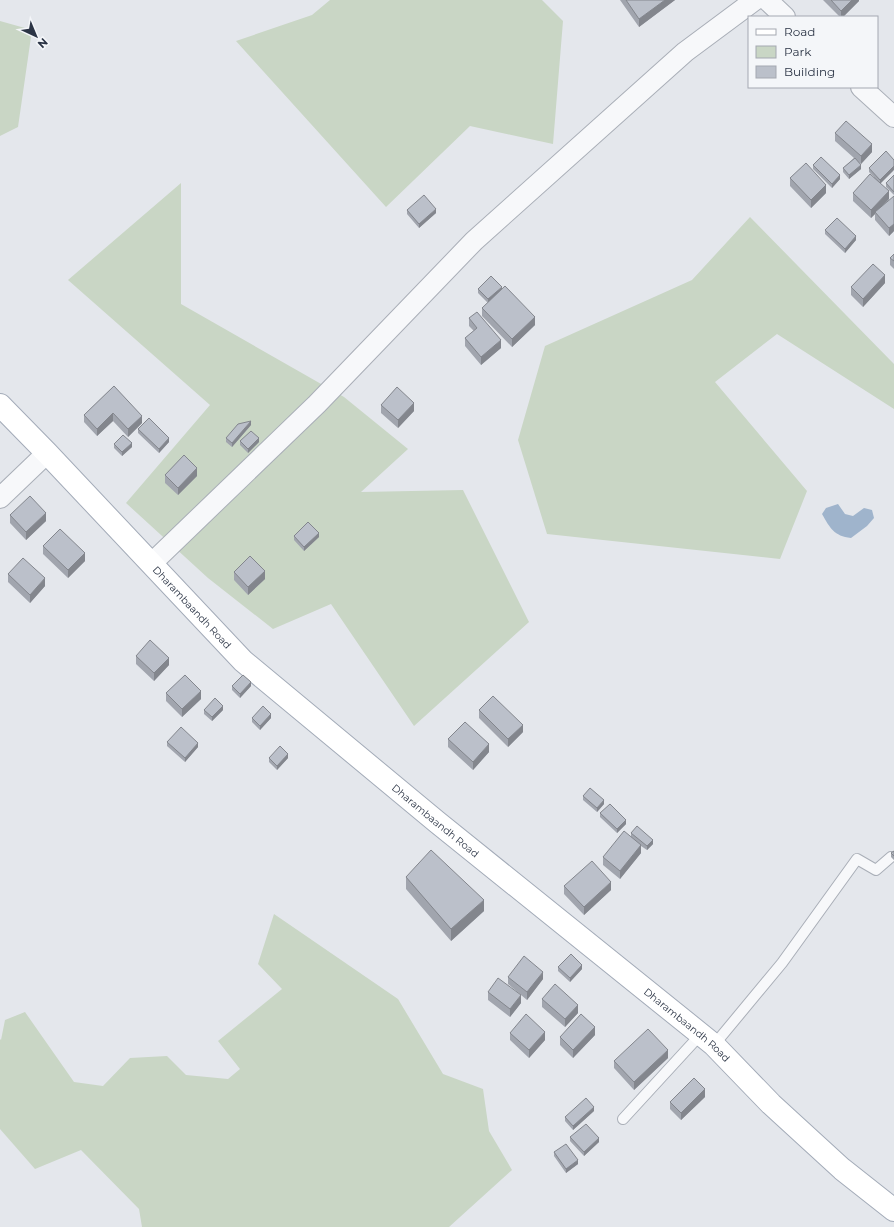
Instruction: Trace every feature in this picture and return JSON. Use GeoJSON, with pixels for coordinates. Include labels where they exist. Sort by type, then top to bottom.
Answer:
{"type":"FeatureCollection","features":[{"type":"Feature","properties":{"kind":"main road","name":"Dharambaandh Road"},"geometry":{"type":"LineString","coordinates":[[0,405],[243,660],[443,826],[707,1039],[771,1104],[842,1169],[894,1210]]}},
{"type":"Feature","properties":{"kind":"street"},"geometry":{"type":"LineString","coordinates":[[152,563],[317,404],[474,241],[685,52],[755,0]]}},
{"type":"Feature","properties":{"kind":"street"},"geometry":{"type":"LineString","coordinates":[[767,0],[784,16]]}},
{"type":"Feature","properties":{"kind":"street"},"geometry":{"type":"LineString","coordinates":[[862,88],[894,117]]}},
{"type":"Feature","properties":{"kind":"street"},"geometry":{"type":"LineString","coordinates":[[0,498],[47,453]]}},
{"type":"Feature","properties":{"kind":"lane"},"geometry":{"type":"LineString","coordinates":[[623,1119],[707,1039],[782,963],[857,859],[876,870],[891,857]]}},
{"type":"Feature","properties":{"kind":"green space"},"geometry":{"type":"Polygon","coordinates":[[[330,0],[542,0],[563,21],[553,144],[470,126],[386,207],[236,41],[312,15],[330,0]]]}},
{"type":"Feature","properties":{"kind":"green space"},"geometry":{"type":"Polygon","coordinates":[[[0,21],[32,30],[18,127],[0,136],[0,21]]]}},
{"type":"Feature","properties":{"kind":"green space"},"geometry":{"type":"Polygon","coordinates":[[[181,183],[181,304],[344,397],[408,449],[361,492],[463,490],[529,622],[414,726],[331,604],[273,629],[208,578],[126,503],[210,405],[68,280],[181,183]]]}},
{"type":"Feature","properties":{"kind":"green space"},"geometry":{"type":"Polygon","coordinates":[[[750,217],[894,364],[894,409],[777,334],[715,382],[807,491],[780,559],[547,534],[518,440],[545,346],[692,280],[750,217]]]}},
{"type":"Feature","properties":{"kind":"green space"},"geometry":{"type":"Polygon","coordinates":[[[274,914],[398,999],[443,1074],[483,1089],[489,1131],[512,1170],[449,1227],[142,1227],[139,1209],[81,1150],[35,1169],[0,1129],[0,1039],[1,1040],[5,1020],[25,1012],[74,1082],[103,1086],[130,1058],[167,1056],[186,1075],[228,1079],[240,1069],[218,1041],[282,989],[258,964],[274,914]]]}},
{"type":"Feature","properties":{"kind":"water"},"geometry":{"type":"Polygon","coordinates":[[[838,504],[845,514],[853,516],[864,508],[872,510],[874,518],[867,526],[851,538],[845,537],[836,533],[830,527],[822,514],[826,508],[838,504]]]}},
{"type":"Feature","properties":{"kind":"building"},"geometry":{"type":"Polygon","coordinates":[[[626,0],[665,0],[639,19],[626,0]]]}},
{"type":"Feature","properties":{"kind":"building"},"geometry":{"type":"Polygon","coordinates":[[[831,0],[852,0],[841,11],[831,0]]]}},
{"type":"Feature","properties":{"kind":"building"},"geometry":{"type":"Polygon","coordinates":[[[846,121],[872,144],[861,156],[835,133],[846,121]]]}},
{"type":"Feature","properties":{"kind":"building"},"geometry":{"type":"Polygon","coordinates":[[[886,151],[894,160],[894,166],[880,180],[869,168],[886,151]]]}},
{"type":"Feature","properties":{"kind":"building"},"geometry":{"type":"Polygon","coordinates":[[[821,157],[840,175],[832,184],[813,165],[821,157]]]}},
{"type":"Feature","properties":{"kind":"building"},"geometry":{"type":"Polygon","coordinates":[[[855,158],[861,165],[849,175],[843,168],[855,158]]]}},
{"type":"Feature","properties":{"kind":"building"},"geometry":{"type":"Polygon","coordinates":[[[806,163],[826,185],[811,200],[790,178],[806,163]]]}},
{"type":"Feature","properties":{"kind":"building"},"geometry":{"type":"Polygon","coordinates":[[[870,174],[889,191],[871,210],[853,193],[870,174]]]}},
{"type":"Feature","properties":{"kind":"building"},"geometry":{"type":"Polygon","coordinates":[[[894,175],[894,192],[886,183],[894,175]]]}},
{"type":"Feature","properties":{"kind":"building"},"geometry":{"type":"Polygon","coordinates":[[[424,195],[436,209],[419,224],[407,210],[424,195]]]}},
{"type":"Feature","properties":{"kind":"building"},"geometry":{"type":"Polygon","coordinates":[[[894,196],[894,224],[889,228],[875,212],[894,196]]]}},
{"type":"Feature","properties":{"kind":"building"},"geometry":{"type":"Polygon","coordinates":[[[837,218],[856,236],[845,249],[825,230],[837,218]]]}},
{"type":"Feature","properties":{"kind":"building"},"geometry":{"type":"Polygon","coordinates":[[[894,254],[894,261],[890,258],[894,254]]]}},
{"type":"Feature","properties":{"kind":"building"},"geometry":{"type":"Polygon","coordinates":[[[873,264],[885,275],[863,299],[851,287],[873,264]]]}},
{"type":"Feature","properties":{"kind":"building"},"geometry":{"type":"Polygon","coordinates":[[[491,276],[502,287],[488,299],[478,289],[491,276]]]}},
{"type":"Feature","properties":{"kind":"building"},"geometry":{"type":"Polygon","coordinates":[[[505,286],[535,317],[512,339],[482,308],[505,286]]]}},
{"type":"Feature","properties":{"kind":"building"},"geometry":{"type":"Polygon","coordinates":[[[477,312],[501,340],[481,357],[465,338],[477,328],[469,318],[477,312]]]}},
{"type":"Feature","properties":{"kind":"building"},"geometry":{"type":"Polygon","coordinates":[[[114,386],[142,416],[128,429],[113,413],[97,429],[84,415],[114,386]]]}},
{"type":"Feature","properties":{"kind":"building"},"geometry":{"type":"Polygon","coordinates":[[[397,387],[414,403],[398,420],[381,405],[397,387]]]}},
{"type":"Feature","properties":{"kind":"building"},"geometry":{"type":"Polygon","coordinates":[[[149,418],[169,438],[159,449],[138,429],[149,418]]]}},
{"type":"Feature","properties":{"kind":"building"},"geometry":{"type":"Polygon","coordinates":[[[251,421],[232,443],[226,438],[238,424],[251,421]]]}},
{"type":"Feature","properties":{"kind":"building"},"geometry":{"type":"Polygon","coordinates":[[[251,431],[259,438],[248,449],[240,441],[251,431]]]}},
{"type":"Feature","properties":{"kind":"building"},"geometry":{"type":"Polygon","coordinates":[[[123,435],[132,443],[122,452],[114,444],[123,435]]]}},
{"type":"Feature","properties":{"kind":"building"},"geometry":{"type":"Polygon","coordinates":[[[184,455],[197,468],[178,488],[165,475],[184,455]]]}},
{"type":"Feature","properties":{"kind":"building"},"geometry":{"type":"Polygon","coordinates":[[[30,496],[46,513],[26,532],[10,515],[30,496]]]}},
{"type":"Feature","properties":{"kind":"building"},"geometry":{"type":"Polygon","coordinates":[[[308,522],[319,533],[304,547],[294,536],[308,522]]]}},
{"type":"Feature","properties":{"kind":"building"},"geometry":{"type":"Polygon","coordinates":[[[60,529],[85,553],[68,570],[43,546],[60,529]]]}},
{"type":"Feature","properties":{"kind":"building"},"geometry":{"type":"Polygon","coordinates":[[[250,556],[265,571],[248,587],[234,572],[250,556]]]}},
{"type":"Feature","properties":{"kind":"building"},"geometry":{"type":"Polygon","coordinates":[[[23,558],[45,578],[30,595],[8,574],[23,558]]]}},
{"type":"Feature","properties":{"kind":"building"},"geometry":{"type":"Polygon","coordinates":[[[150,640],[169,658],[154,673],[136,656],[150,640]]]}},
{"type":"Feature","properties":{"kind":"building"},"geometry":{"type":"Polygon","coordinates":[[[185,675],[201,691],[182,709],[166,693],[185,675]]]}},
{"type":"Feature","properties":{"kind":"building"},"geometry":{"type":"Polygon","coordinates":[[[243,675],[251,682],[240,694],[232,686],[243,675]]]}},
{"type":"Feature","properties":{"kind":"building"},"geometry":{"type":"Polygon","coordinates":[[[493,696],[523,725],[508,739],[479,710],[493,696]]]}},
{"type":"Feature","properties":{"kind":"building"},"geometry":{"type":"Polygon","coordinates":[[[215,698],[223,706],[212,717],[204,710],[215,698]]]}},
{"type":"Feature","properties":{"kind":"building"},"geometry":{"type":"Polygon","coordinates":[[[263,706],[271,714],[260,726],[252,718],[263,706]]]}},
{"type":"Feature","properties":{"kind":"building"},"geometry":{"type":"Polygon","coordinates":[[[465,722],[489,744],[473,762],[448,739],[465,722]]]}},
{"type":"Feature","properties":{"kind":"building"},"geometry":{"type":"Polygon","coordinates":[[[181,727],[198,743],[185,758],[167,742],[181,727]]]}},
{"type":"Feature","properties":{"kind":"building"},"geometry":{"type":"Polygon","coordinates":[[[280,746],[288,754],[277,766],[269,758],[280,746]]]}},
{"type":"Feature","properties":{"kind":"building"},"geometry":{"type":"Polygon","coordinates":[[[590,788],[604,800],[597,808],[583,796],[590,788]]]}},
{"type":"Feature","properties":{"kind":"building"},"geometry":{"type":"Polygon","coordinates":[[[610,804],[626,820],[617,829],[600,813],[610,804]]]}},
{"type":"Feature","properties":{"kind":"building"},"geometry":{"type":"Polygon","coordinates":[[[637,826],[653,840],[647,846],[631,833],[637,826]]]}},
{"type":"Feature","properties":{"kind":"building"},"geometry":{"type":"Polygon","coordinates":[[[624,831],[641,845],[620,871],[603,857],[624,831]]]}},
{"type":"Feature","properties":{"kind":"building"},"geometry":{"type":"Polygon","coordinates":[[[431,850],[484,900],[451,929],[406,877],[431,850]]]}},
{"type":"Feature","properties":{"kind":"building"},"geometry":{"type":"Polygon","coordinates":[[[592,861],[611,882],[584,907],[564,886],[592,861]]]}},
{"type":"Feature","properties":{"kind":"building"},"geometry":{"type":"Polygon","coordinates":[[[571,954],[582,965],[570,978],[558,967],[571,954]]]}},
{"type":"Feature","properties":{"kind":"building"},"geometry":{"type":"Polygon","coordinates":[[[524,956],[543,972],[527,992],[508,977],[524,956]]]}},
{"type":"Feature","properties":{"kind":"building"},"geometry":{"type":"Polygon","coordinates":[[[498,978],[521,995],[510,1009],[488,992],[498,978]]]}},
{"type":"Feature","properties":{"kind":"building"},"geometry":{"type":"Polygon","coordinates":[[[555,984],[578,1005],[565,1019],[542,999],[555,984]]]}},
{"type":"Feature","properties":{"kind":"building"},"geometry":{"type":"Polygon","coordinates":[[[526,1014],[545,1032],[529,1050],[510,1033],[526,1014]]]}},
{"type":"Feature","properties":{"kind":"building"},"geometry":{"type":"Polygon","coordinates":[[[581,1014],[595,1027],[573,1050],[560,1037],[581,1014]]]}},
{"type":"Feature","properties":{"kind":"building"},"geometry":{"type":"Polygon","coordinates":[[[648,1029],[668,1050],[634,1082],[614,1061],[648,1029]]]}},
{"type":"Feature","properties":{"kind":"building"},"geometry":{"type":"Polygon","coordinates":[[[694,1078],[705,1089],[681,1113],[670,1102],[694,1078]]]}},
{"type":"Feature","properties":{"kind":"building"},"geometry":{"type":"Polygon","coordinates":[[[586,1098],[594,1107],[573,1126],[565,1117],[586,1098]]]}},
{"type":"Feature","properties":{"kind":"building"},"geometry":{"type":"Polygon","coordinates":[[[586,1124],[599,1138],[584,1152],[570,1137],[586,1124]]]}},
{"type":"Feature","properties":{"kind":"building"},"geometry":{"type":"Polygon","coordinates":[[[566,1144],[578,1160],[566,1169],[554,1152],[566,1144]]]}}]}
